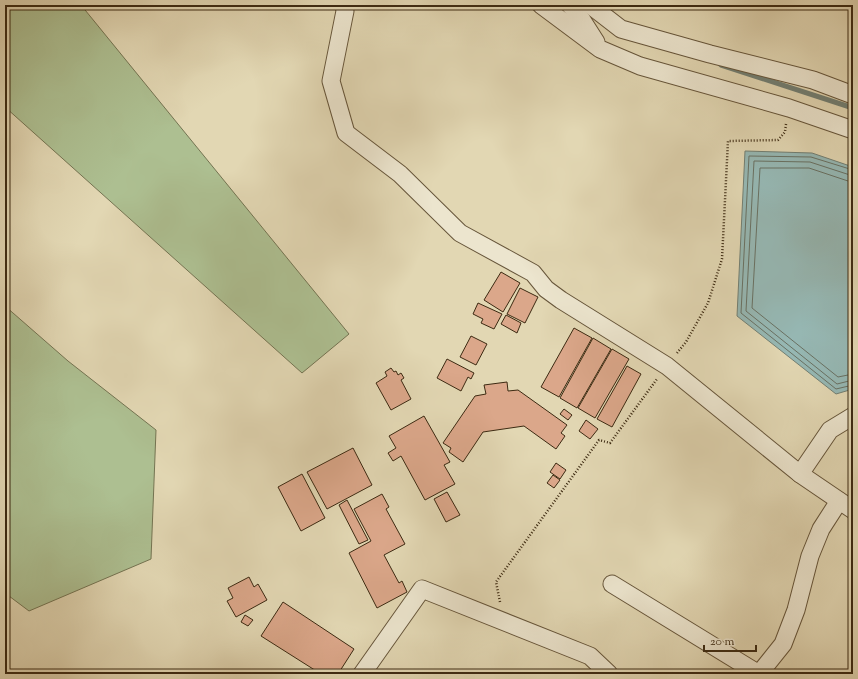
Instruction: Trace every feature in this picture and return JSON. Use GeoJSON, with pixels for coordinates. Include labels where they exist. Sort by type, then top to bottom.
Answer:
{"type":"FeatureCollection","features":[{"type":"Feature","properties":{"kind":"street"},"geometry":{"type":"LineString","coordinates":[[344,5],[345,11],[331,81],[346,134],[400,174],[460,233],[533,273],[546,289],[560,300],[667,366],[800,474],[846,505],[821,529],[810,556],[796,610],[783,644],[759,674],[612,584]]}},
{"type":"Feature","properties":{"kind":"street"},"geometry":{"type":"LineString","coordinates":[[541,5],[600,50],[640,66],[789,108],[853,130]]}},
{"type":"Feature","properties":{"kind":"street"},"geometry":{"type":"LineString","coordinates":[[570,5],[582,20],[600,50]]}},
{"type":"Feature","properties":{"kind":"street"},"geometry":{"type":"LineString","coordinates":[[590,5],[621,29],[710,54],[813,80],[853,96]]}},
{"type":"Feature","properties":{"kind":"street"},"geometry":{"type":"LineString","coordinates":[[800,474],[830,430],[853,416]]}},
{"type":"Feature","properties":{"kind":"street"},"geometry":{"type":"LineString","coordinates":[[362,674],[422,589],[590,656],[609,674]]}},
{"type":"Feature","properties":{"kind":"green space"},"geometry":{"type":"Polygon","coordinates":[[[5,5],[81,5],[349,334],[302,373],[5,107],[5,5]]]}},
{"type":"Feature","properties":{"kind":"green space"},"geometry":{"type":"Polygon","coordinates":[[[5,306],[68,361],[156,430],[151,559],[29,611],[5,593],[5,306]]]}},
{"type":"Feature","properties":{"kind":"water"},"geometry":{"type":"Polygon","coordinates":[[[745,151],[812,153],[853,167],[853,389],[836,394],[737,316],[745,151]]]}},
{"type":"Feature","properties":{"kind":"building"},"geometry":{"type":"Polygon","coordinates":[[[501,272],[520,283],[503,312],[484,300],[501,272]]]}},
{"type":"Feature","properties":{"kind":"building"},"geometry":{"type":"Polygon","coordinates":[[[520,288],[538,297],[525,323],[507,314],[520,288]]]}},
{"type":"Feature","properties":{"kind":"building"},"geometry":{"type":"Polygon","coordinates":[[[478,303],[502,314],[494,329],[481,323],[483,319],[473,314],[478,303]]]}},
{"type":"Feature","properties":{"kind":"building"},"geometry":{"type":"Polygon","coordinates":[[[506,315],[521,323],[517,333],[501,324],[506,315]]]}},
{"type":"Feature","properties":{"kind":"building"},"geometry":{"type":"Polygon","coordinates":[[[574,328],[592,338],[559,397],[541,387],[574,328]]]}},
{"type":"Feature","properties":{"kind":"building"},"geometry":{"type":"Polygon","coordinates":[[[471,336],[487,344],[476,365],[460,357],[471,336]]]}},
{"type":"Feature","properties":{"kind":"building"},"geometry":{"type":"Polygon","coordinates":[[[593,338],[611,349],[577,408],[560,398],[593,338]]]}},
{"type":"Feature","properties":{"kind":"building"},"geometry":{"type":"Polygon","coordinates":[[[612,349],[629,359],[595,418],[578,408],[612,349]]]}},
{"type":"Feature","properties":{"kind":"building"},"geometry":{"type":"Polygon","coordinates":[[[447,359],[474,373],[471,379],[468,377],[461,391],[437,378],[447,359]]]}},
{"type":"Feature","properties":{"kind":"building"},"geometry":{"type":"Polygon","coordinates":[[[627,366],[641,374],[612,427],[597,419],[627,366]]]}},
{"type":"Feature","properties":{"kind":"building"},"geometry":{"type":"Polygon","coordinates":[[[391,368],[394,372],[396,371],[398,375],[401,373],[404,378],[401,380],[411,399],[391,410],[376,383],[387,376],[385,372],[391,368]]]}},
{"type":"Feature","properties":{"kind":"building"},"geometry":{"type":"Polygon","coordinates":[[[507,382],[508,391],[518,390],[567,425],[561,433],[565,436],[556,449],[524,426],[483,432],[463,462],[449,452],[451,448],[443,443],[475,396],[486,394],[484,385],[507,382]]]}},
{"type":"Feature","properties":{"kind":"building"},"geometry":{"type":"Polygon","coordinates":[[[564,409],[572,415],[568,420],[560,414],[564,409]]]}},
{"type":"Feature","properties":{"kind":"building"},"geometry":{"type":"Polygon","coordinates":[[[424,416],[450,462],[444,465],[455,484],[425,500],[401,456],[393,461],[388,453],[396,448],[389,436],[424,416]]]}},
{"type":"Feature","properties":{"kind":"building"},"geometry":{"type":"Polygon","coordinates":[[[586,420],[598,429],[590,439],[579,431],[586,420]]]}},
{"type":"Feature","properties":{"kind":"building"},"geometry":{"type":"Polygon","coordinates":[[[353,448],[372,485],[327,509],[307,472],[353,448]]]}},
{"type":"Feature","properties":{"kind":"building"},"geometry":{"type":"Polygon","coordinates":[[[556,463],[566,470],[560,479],[550,472],[556,463]]]}},
{"type":"Feature","properties":{"kind":"building"},"geometry":{"type":"Polygon","coordinates":[[[302,474],[325,518],[301,531],[278,487],[302,474]]]}},
{"type":"Feature","properties":{"kind":"building"},"geometry":{"type":"Polygon","coordinates":[[[553,475],[560,480],[554,488],[547,483],[553,475]]]}},
{"type":"Feature","properties":{"kind":"building"},"geometry":{"type":"Polygon","coordinates":[[[447,492],[460,515],[446,522],[434,499],[447,492]]]}},
{"type":"Feature","properties":{"kind":"building"},"geometry":{"type":"Polygon","coordinates":[[[382,494],[389,507],[386,509],[405,544],[384,555],[399,583],[402,581],[407,592],[377,608],[349,553],[371,541],[354,509],[382,494]]]}},
{"type":"Feature","properties":{"kind":"building"},"geometry":{"type":"Polygon","coordinates":[[[347,500],[368,540],[359,544],[339,505],[347,500]]]}},
{"type":"Feature","properties":{"kind":"building"},"geometry":{"type":"Polygon","coordinates":[[[249,577],[254,587],[258,584],[267,600],[236,617],[227,601],[233,598],[228,588],[249,577]]]}},
{"type":"Feature","properties":{"kind":"building"},"geometry":{"type":"Polygon","coordinates":[[[283,602],[354,649],[338,674],[321,674],[261,636],[283,602]]]}},
{"type":"Feature","properties":{"kind":"building"},"geometry":{"type":"Polygon","coordinates":[[[245,615],[253,620],[248,626],[241,622],[245,615]]]}},
{"type":"Feature","properties":{"kind":"waterway"},"geometry":{"type":"LineString","coordinates":[[721,65],[853,108]]}}]}
